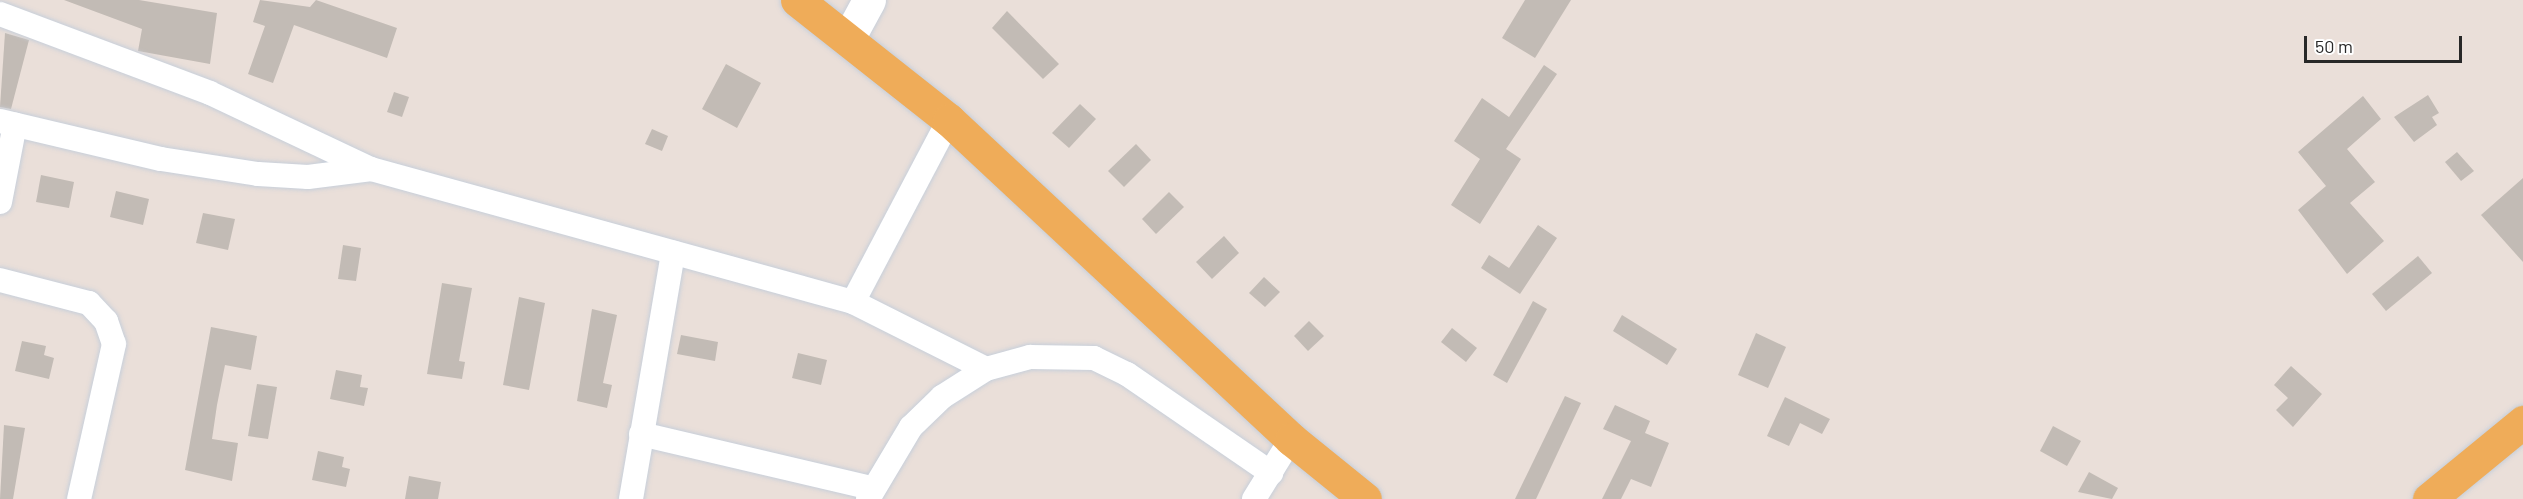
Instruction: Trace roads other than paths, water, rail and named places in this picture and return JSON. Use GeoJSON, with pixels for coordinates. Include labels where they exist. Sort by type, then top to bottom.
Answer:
{"type":"FeatureCollection","features":[{"type":"Feature","properties":{"kind":"main road"},"geometry":{"type":"LineString","coordinates":[[797,0],[849,37],[949,120],[1291,439],[1365,499]]}},
{"type":"Feature","properties":{"kind":"main road"},"geometry":{"type":"LineString","coordinates":[[2429,499],[2523,422]]}},
{"type":"Feature","properties":{"kind":"street"},"geometry":{"type":"LineString","coordinates":[[849,37],[869,0]]}},
{"type":"Feature","properties":{"kind":"street"},"geometry":{"type":"LineString","coordinates":[[0,14],[210,93],[371,170],[853,302],[986,369]]}},
{"type":"Feature","properties":{"kind":"street"},"geometry":{"type":"LineString","coordinates":[[853,302],[949,120]]}},
{"type":"Feature","properties":{"kind":"street"},"geometry":{"type":"LineString","coordinates":[[0,202],[8,123],[161,159],[258,174],[308,177],[371,170]]}},
{"type":"Feature","properties":{"kind":"street"},"geometry":{"type":"LineString","coordinates":[[631,499],[673,253]]}},
{"type":"Feature","properties":{"kind":"street"},"geometry":{"type":"LineString","coordinates":[[0,280],[89,303],[106,321],[114,344],[79,499]]}},
{"type":"Feature","properties":{"kind":"street"},"geometry":{"type":"LineString","coordinates":[[641,434],[870,493],[911,427],[942,397],[986,369],[1029,357],[1094,358],[1127,374],[1271,473]]}},
{"type":"Feature","properties":{"kind":"street"},"geometry":{"type":"LineString","coordinates":[[1254,499],[1291,439]]}}]}
